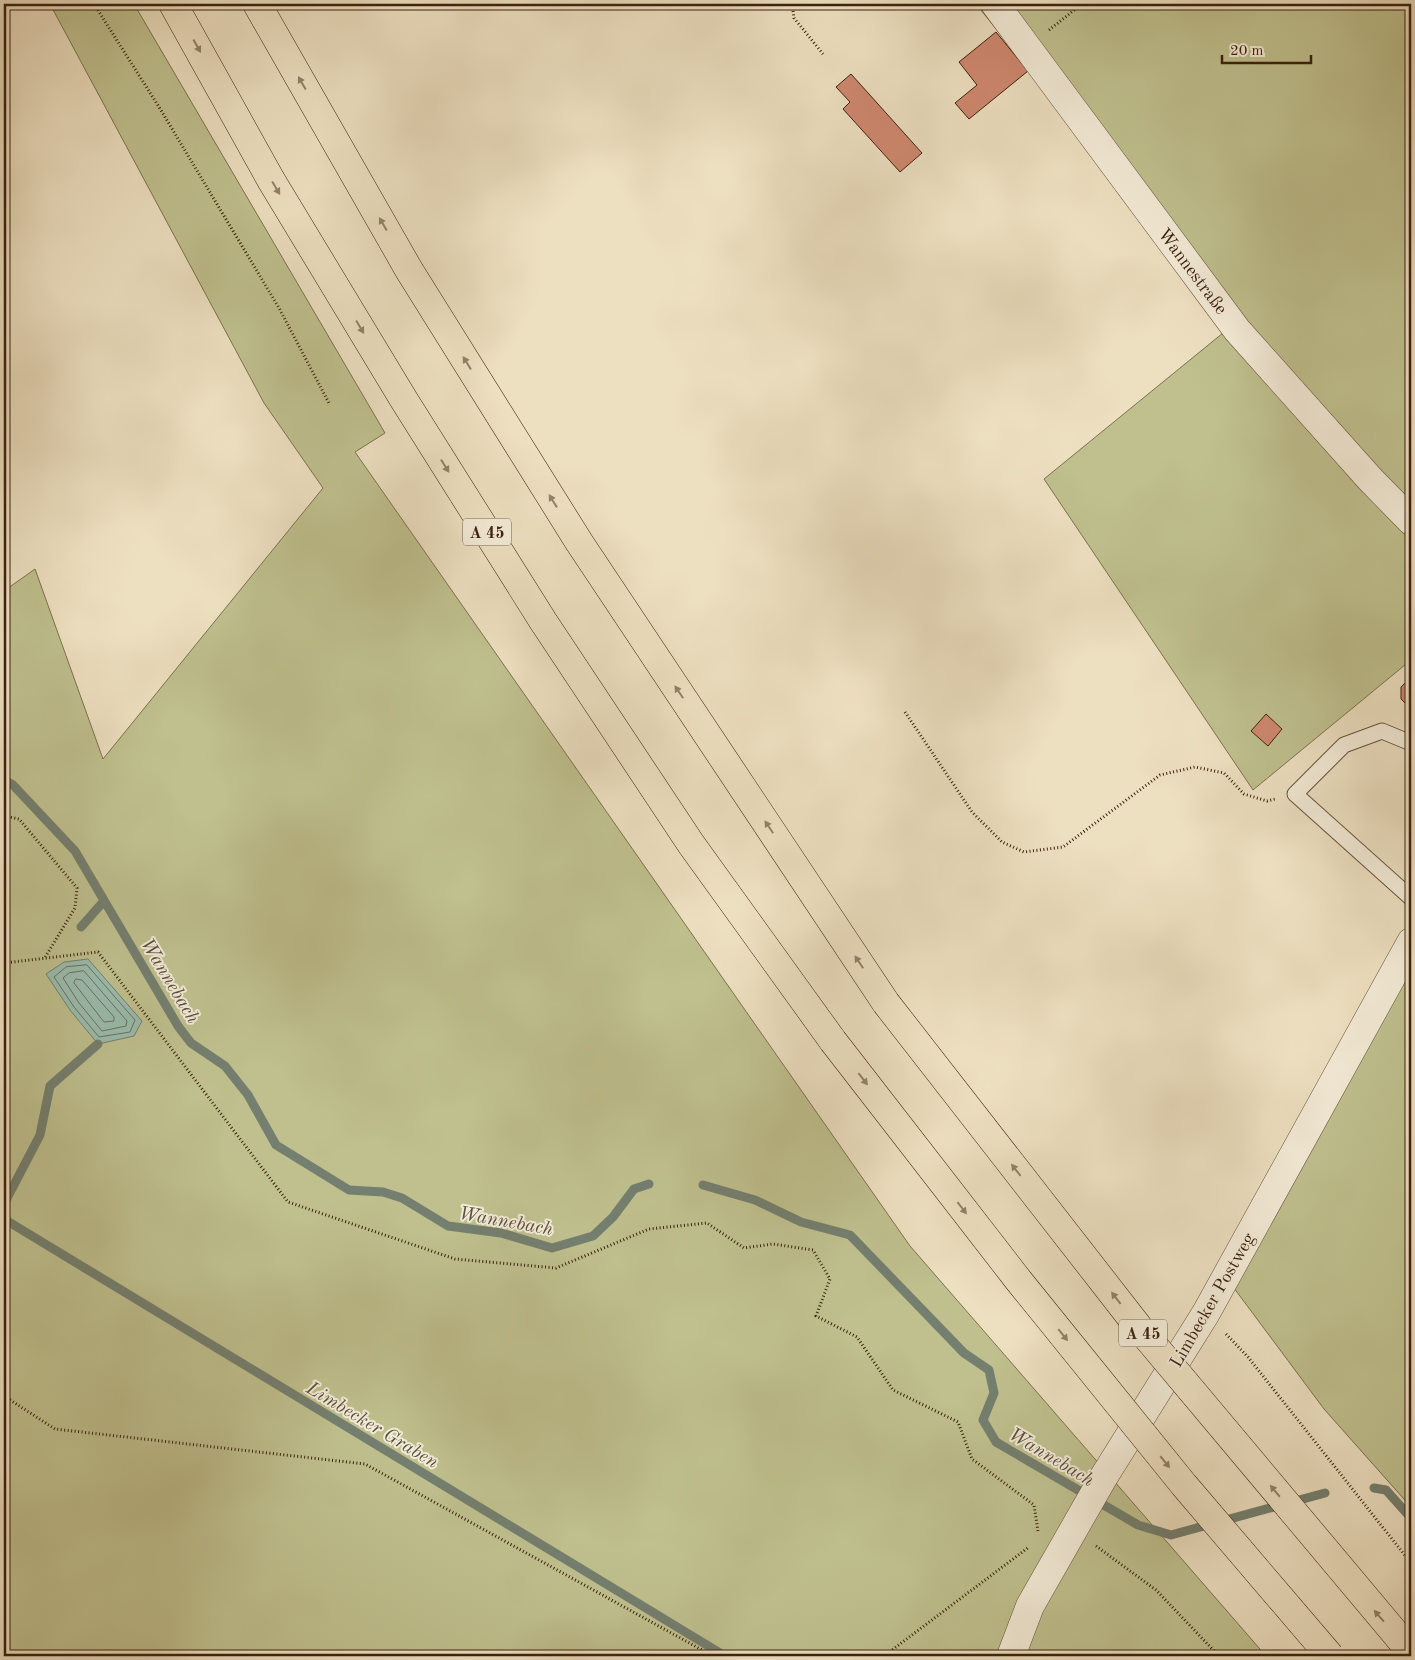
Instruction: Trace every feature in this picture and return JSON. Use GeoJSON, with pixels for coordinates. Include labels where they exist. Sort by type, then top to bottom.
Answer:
{"type":"FeatureCollection","features":[{"type":"Feature","properties":{"kind":"highway","name":"A 45"},"geometry":{"type":"LineString","coordinates":[[173,4],[276,189],[404,400],[543,621],[691,844],[833,1041],[1019,1281],[1184,1485],[1330,1656]]}},
{"type":"Feature","properties":{"kind":"highway","name":"A 45"},"geometry":{"type":"LineString","coordinates":[[257,4],[409,270],[579,542],[886,1003],[1140,1329],[1411,1652]]}},
{"type":"Feature","properties":{"kind":"street","name":"Wannestraße"},"geometry":{"type":"LineString","coordinates":[[995,4],[1237,330],[1370,479],[1411,521]]}},
{"type":"Feature","properties":{"kind":"street","name":"Limbecker Postweg"},"geometry":{"type":"LineString","coordinates":[[1011,1656],[1030,1606],[1103,1478],[1206,1314],[1411,942]]}},
{"type":"Feature","properties":{"kind":"lane"},"geometry":{"type":"LineString","coordinates":[[1411,743],[1382,731],[1344,745],[1294,794],[1411,898]]}},
{"type":"Feature","properties":{"kind":"path"},"geometry":{"type":"LineString","coordinates":[[94,4],[159,107],[279,308],[330,405]]}},
{"type":"Feature","properties":{"kind":"path"},"geometry":{"type":"LineString","coordinates":[[792,4],[794,18],[822,54]]}},
{"type":"Feature","properties":{"kind":"path"},"geometry":{"type":"LineString","coordinates":[[1027,47],[1082,4]]}},
{"type":"Feature","properties":{"kind":"path"},"geometry":{"type":"LineString","coordinates":[[905,712],[972,812],[1002,842],[1024,852],[1063,847],[1160,775],[1195,767],[1224,773],[1244,794],[1267,801],[1294,794]]}},
{"type":"Feature","properties":{"kind":"path"},"geometry":{"type":"LineString","coordinates":[[4,816],[19,819],[76,888],[75,908],[44,958]]}},
{"type":"Feature","properties":{"kind":"path"},"geometry":{"type":"LineString","coordinates":[[4,963],[98,952],[288,1202],[401,1241],[464,1260],[556,1268],[649,1229],[707,1223],[744,1248],[773,1244],[813,1250],[830,1279],[816,1316],[857,1337],[893,1390],[958,1422],[972,1459],[1034,1505],[1040,1539]]}},
{"type":"Feature","properties":{"kind":"path"},"geometry":{"type":"LineString","coordinates":[[1206,1314],[1248,1356],[1411,1563]]}},
{"type":"Feature","properties":{"kind":"path"},"geometry":{"type":"LineString","coordinates":[[4,1396],[56,1429],[365,1464],[713,1656]]}},
{"type":"Feature","properties":{"kind":"path"},"geometry":{"type":"LineString","coordinates":[[884,1656],[1040,1539],[1076,1526],[1156,1590],[1219,1656]]}},
{"type":"Feature","properties":{"kind":"green space"},"geometry":{"type":"Polygon","coordinates":[[[50,4],[134,4],[385,433],[355,452],[910,1246],[1266,1656],[4,1656],[4,591],[35,569],[103,759],[323,488],[264,403],[50,4]]]}},
{"type":"Feature","properties":{"kind":"green space"},"geometry":{"type":"Polygon","coordinates":[[[976,4],[1411,4],[1411,660],[1253,790],[1044,479],[1234,324],[976,4]]]}},
{"type":"Feature","properties":{"kind":"green space"},"geometry":{"type":"Polygon","coordinates":[[[1411,942],[1411,1507],[1324,1409],[1228,1280],[1411,942]]]}},
{"type":"Feature","properties":{"kind":"water"},"geometry":{"type":"Polygon","coordinates":[[[88,959],[142,1021],[134,1036],[98,1044],[70,1010],[46,974],[64,962],[88,959]]]}},
{"type":"Feature","properties":{"kind":"building"},"geometry":{"type":"Polygon","coordinates":[[[996,32],[1028,71],[969,119],[955,103],[977,85],[959,62],[996,32]]]}},
{"type":"Feature","properties":{"kind":"building"},"geometry":{"type":"Polygon","coordinates":[[[851,74],[922,153],[900,172],[843,109],[850,102],[836,87],[851,74]]]}},
{"type":"Feature","properties":{"kind":"building"},"geometry":{"type":"Polygon","coordinates":[[[1411,677],[1411,709],[1401,699],[1401,687],[1411,677]]]}},
{"type":"Feature","properties":{"kind":"building"},"geometry":{"type":"Polygon","coordinates":[[[1266,714],[1282,729],[1268,746],[1251,731],[1266,714]]]}},
{"type":"Feature","properties":{"kind":"waterway","name":"Wannebach"},"geometry":{"type":"LineString","coordinates":[[4,780],[13,785],[75,851],[178,1026],[191,1043],[225,1066],[248,1095],[276,1145],[349,1190],[383,1192],[402,1198],[448,1226],[501,1233],[552,1248],[593,1236],[613,1217],[634,1189],[649,1184]]}},
{"type":"Feature","properties":{"kind":"waterway","name":"Limbecker Graben"},"geometry":{"type":"LineString","coordinates":[[81,927],[104,901]]}},
{"type":"Feature","properties":{"kind":"waterway","name":"Limbecker Graben"},"geometry":{"type":"LineString","coordinates":[[4,1204],[40,1135],[50,1086],[98,1044]]}},
{"type":"Feature","properties":{"kind":"waterway","name":"Wannebach"},"geometry":{"type":"LineString","coordinates":[[703,1185],[755,1200],[801,1222],[850,1235],[964,1353],[989,1370],[994,1393],[983,1420],[996,1442],[1138,1525],[1171,1535],[1325,1493]]}},
{"type":"Feature","properties":{"kind":"waterway","name":"Limbecker Graben"},"geometry":{"type":"LineString","coordinates":[[4,1219],[725,1656]]}},
{"type":"Feature","properties":{"kind":"waterway","name":"Wannebach"},"geometry":{"type":"LineString","coordinates":[[1374,1488],[1386,1490],[1411,1518]]}}]}
